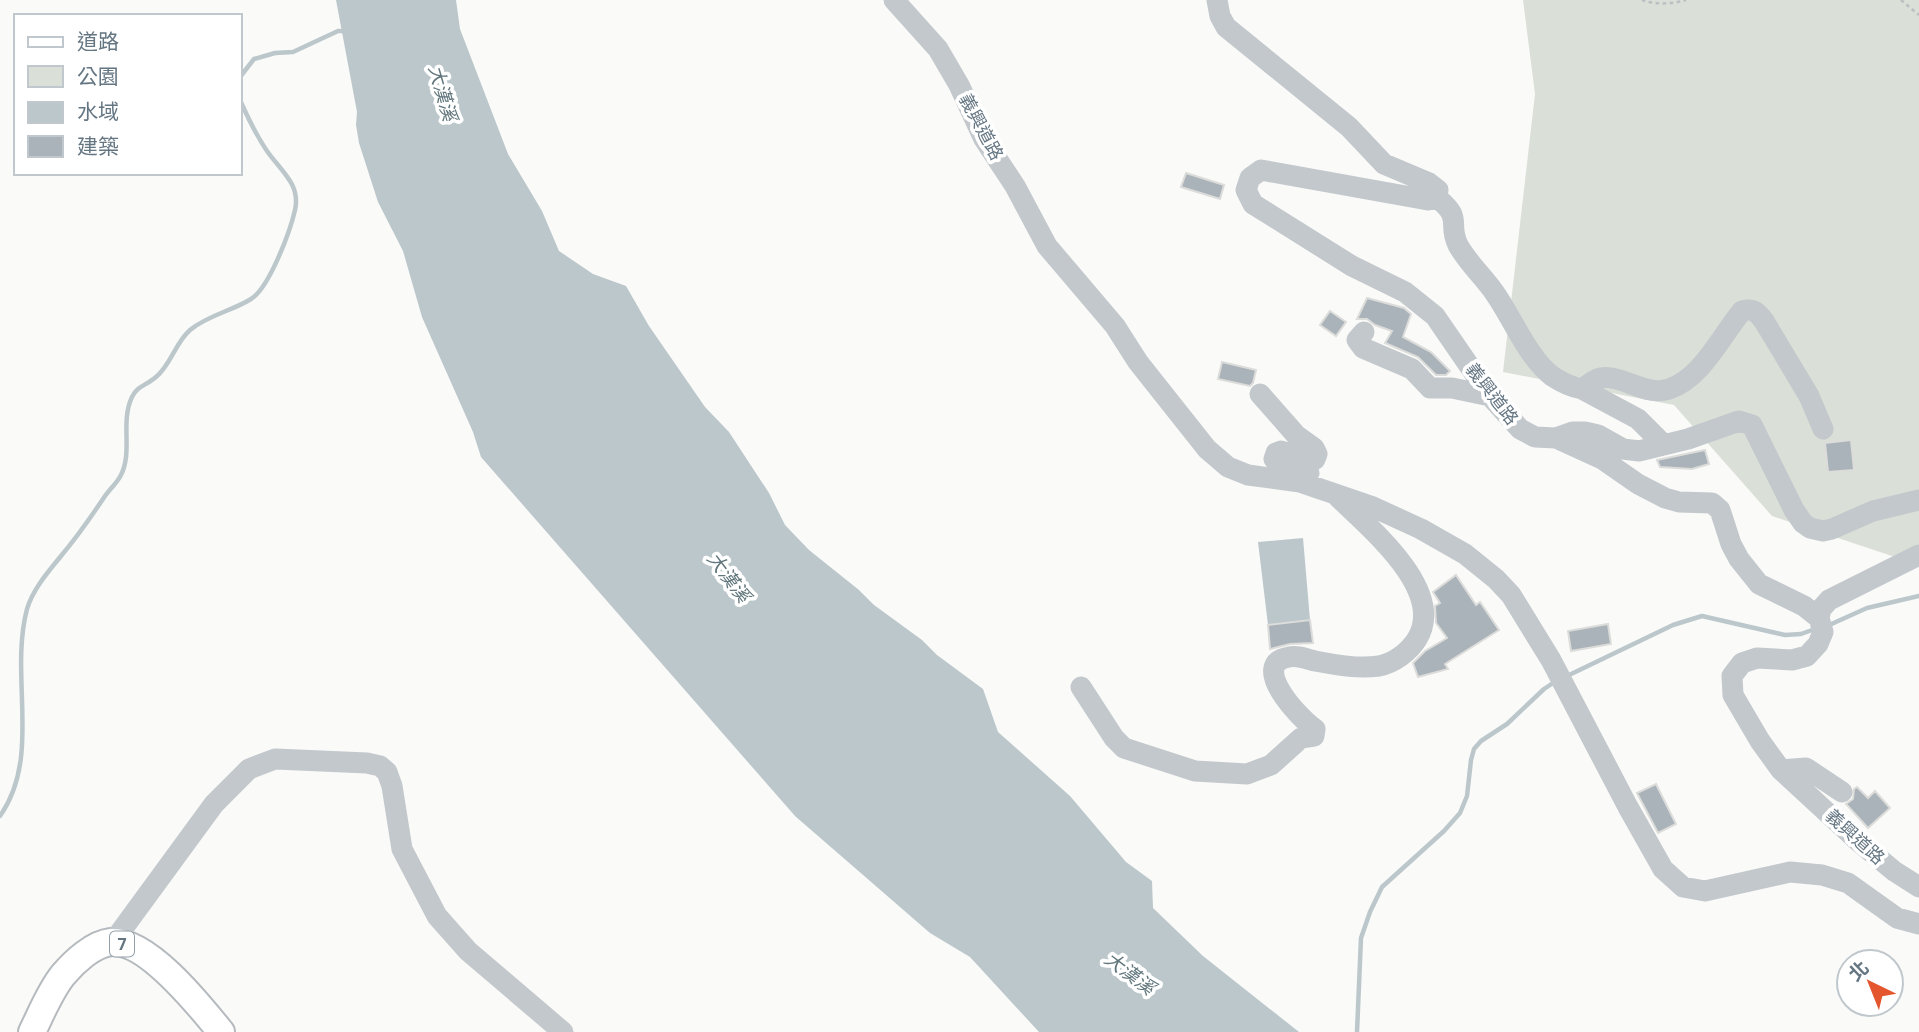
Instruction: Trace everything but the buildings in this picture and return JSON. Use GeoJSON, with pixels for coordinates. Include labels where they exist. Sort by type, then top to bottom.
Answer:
{"type":"FeatureCollection","features":[{"type":"Feature","properties":{"kind":"main road","name":"7"},"geometry":{"type":"LineString","coordinates":[[32,1032],[63,976],[83,956],[99,945],[113,942],[130,945],[149,957],[182,985],[221,1032]]}},
{"type":"Feature","properties":{"kind":"street","name":"義興道路"},"geometry":{"type":"LineString","coordinates":[[894,0],[938,49],[959,85],[984,139],[1015,186],[1047,246],[1115,326],[1138,362],[1207,449],[1228,467],[1248,475],[1300,482],[1333,492],[1373,507],[1432,535],[1465,554],[1511,595],[1551,660],[1628,807],[1664,869],[1683,887],[1705,891],[1790,872],[1822,875],[1848,883],[1897,918],[1916,926]]}},
{"type":"Feature","properties":{"kind":"street"},"geometry":{"type":"LineString","coordinates":[[1217,0],[1220,16],[1226,27],[1349,127],[1384,164],[1429,183],[1438,190],[1437,198],[1450,208],[1454,218],[1457,242],[1493,290],[1534,355],[1551,375],[1629,412],[1664,445]]}},
{"type":"Feature","properties":{"kind":"street","name":"義興道路"},"geometry":{"type":"LineString","coordinates":[[1437,198],[1428,201],[1261,170],[1250,178],[1246,190],[1253,204],[1272,217],[1352,266],[1405,292],[1434,316],[1490,396],[1520,429],[1535,438],[1556,438],[1602,459],[1638,484],[1665,498],[1679,502],[1712,503],[1720,509],[1731,544],[1759,584],[1795,601],[1819,618],[1823,632],[1818,644],[1807,656],[1792,660],[1757,658],[1742,663],[1732,676],[1733,695],[1781,770],[1858,841],[1894,871],[1919,887]]}},
{"type":"Feature","properties":{"kind":"street"},"geometry":{"type":"LineString","coordinates":[[1582,389],[1598,378],[1654,391],[1669,389],[1685,380],[1699,367],[1742,311],[1750,309],[1757,312],[1764,321],[1809,396],[1823,429]]}},
{"type":"Feature","properties":{"kind":"street"},"geometry":{"type":"LineString","coordinates":[[1364,332],[1357,340],[1363,348],[1412,369],[1430,388],[1452,388],[1490,396]]}},
{"type":"Feature","properties":{"kind":"street"},"geometry":{"type":"LineString","coordinates":[[1081,687],[1114,738],[1124,748],[1195,771],[1247,774],[1271,765],[1301,738],[1314,736],[1315,729],[1283,698],[1274,676],[1275,666],[1282,659],[1293,656],[1350,666],[1381,666],[1412,647],[1424,628],[1423,606],[1416,584],[1389,548],[1333,492],[1326,479],[1279,464],[1274,459],[1276,453],[1281,451],[1309,459],[1315,458],[1317,454],[1314,448],[1296,435],[1260,394]]}},
{"type":"Feature","properties":{"kind":"street"},"geometry":{"type":"LineString","coordinates":[[1556,438],[1573,432],[1585,432],[1598,435],[1630,451],[1664,445],[1718,430],[1739,421],[1752,425],[1794,510],[1802,523],[1810,528],[1823,531],[1832,529],[1873,511],[1919,500]]}},
{"type":"Feature","properties":{"kind":"street"},"geometry":{"type":"LineString","coordinates":[[1819,618],[1821,609],[1829,600],[1919,555]]}},
{"type":"Feature","properties":{"kind":"street"},"geometry":{"type":"LineString","coordinates":[[113,942],[214,804],[249,769],[275,759],[367,763],[380,766],[387,772],[392,786],[402,849],[437,916],[468,951],[563,1032]]}},
{"type":"Feature","properties":{"kind":"street"},"geometry":{"type":"LineString","coordinates":[[1781,770],[1806,768],[1842,792]]}},
{"type":"Feature","properties":{"kind":"path"},"geometry":{"type":"LineString","coordinates":[[1642,0],[1650,3],[1678,3],[1686,0]]}},
{"type":"Feature","properties":{"kind":"path"},"geometry":{"type":"LineString","coordinates":[[1901,0],[1919,15]]}},
{"type":"Feature","properties":{"kind":"green space"},"geometry":{"type":"Polygon","coordinates":[[[1523,0],[1919,0],[1919,565],[1772,516],[1674,405],[1503,372],[1535,94],[1523,0]]]}},
{"type":"Feature","properties":{"kind":"water","name":"大漢溪"},"geometry":{"type":"Polygon","coordinates":[[[336,0],[456,0],[460,29],[508,154],[542,211],[559,251],[593,274],[626,286],[649,326],[705,407],[729,432],[769,493],[785,525],[809,550],[874,605],[983,689],[998,732],[1070,796],[1126,862],[1152,881],[1153,908],[1203,956],[1299,1032],[1039,1032],[970,957],[930,933],[795,816],[481,457],[473,432],[422,317],[403,251],[378,202],[359,143],[357,112],[336,0]]]}},
{"type":"Feature","properties":{"kind":"water"},"geometry":{"type":"Polygon","coordinates":[[[1303,538],[1310,620],[1268,625],[1258,542],[1303,538]]]}},
{"type":"Feature","properties":{"kind":"waterway"},"geometry":{"type":"LineString","coordinates":[[242,74],[254,59],[275,53],[293,52],[338,31],[347,31]]}},
{"type":"Feature","properties":{"kind":"waterway"},"geometry":{"type":"LineString","coordinates":[[0,816],[12,793],[19,768],[22,742],[22,635],[33,595],[118,481],[126,456],[127,416],[134,393],[161,372],[190,330],[258,293],[272,272],[289,232],[295,210],[295,192],[263,145],[242,104]]}},
{"type":"Feature","properties":{"kind":"waterway"},"geometry":{"type":"LineString","coordinates":[[1827,626],[1867,608],[1919,596]]}},
{"type":"Feature","properties":{"kind":"waterway"},"geometry":{"type":"LineString","coordinates":[[1567,676],[1673,625],[1702,616],[1785,635],[1801,634],[1815,629]]}},
{"type":"Feature","properties":{"kind":"waterway"},"geometry":{"type":"LineString","coordinates":[[1357,1032],[1361,938],[1382,887],[1460,813],[1467,796],[1474,749],[1556,681]]}}]}
